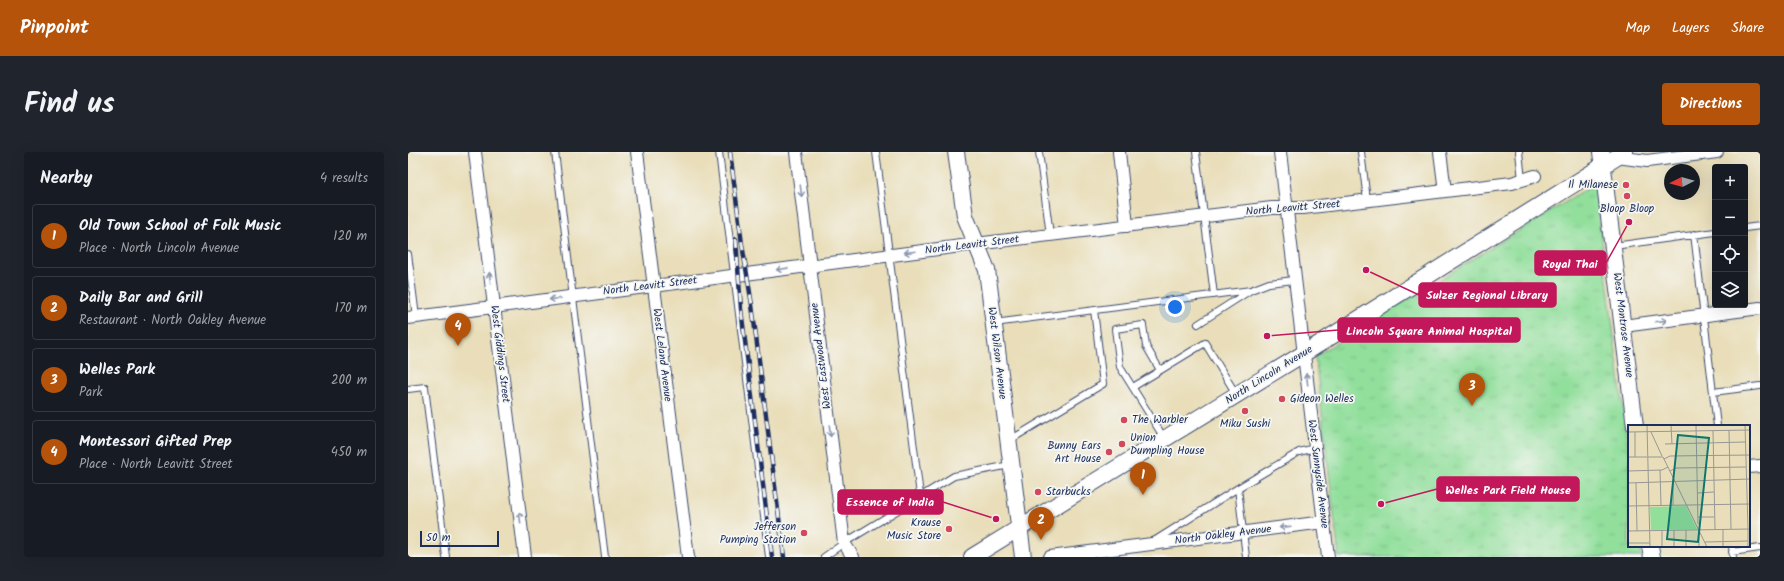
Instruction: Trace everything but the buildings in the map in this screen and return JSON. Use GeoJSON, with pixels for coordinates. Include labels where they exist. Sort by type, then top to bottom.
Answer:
{"type":"FeatureCollection","features":[{"type":"Feature","properties":{"kind":"main road","name":"West Wilson Avenue"},"geometry":{"type":"LineString","coordinates":[[956,152],[966,216],[987,270],[1023,557]]}},
{"type":"Feature","properties":{"kind":"main road","name":"North Lincoln Avenue"},"geometry":{"type":"LineString","coordinates":[[972,557],[1303,354],[1602,159],[1621,154]]}},
{"type":"Feature","properties":{"kind":"main road","name":"West Montrose Avenue"},"geometry":{"type":"LineString","coordinates":[[1602,159],[1635,425]]}},
{"type":"Feature","properties":{"kind":"main road"},"geometry":{"type":"LineString","coordinates":[[1650,547],[1652,557]]}},
{"type":"Feature","properties":{"kind":"street","name":"West Giddings Street"},"geometry":{"type":"LineString","coordinates":[[475,152],[525,557]]}},
{"type":"Feature","properties":{"kind":"street","name":"West Leland Avenue"},"geometry":{"type":"LineString","coordinates":[[637,152],[688,557]]}},
{"type":"Feature","properties":{"kind":"street","name":"West Eastwood Avenue"},"geometry":{"type":"LineString","coordinates":[[796,152],[844,542],[853,557]]}},
{"type":"Feature","properties":{"kind":"street"},"geometry":{"type":"LineString","coordinates":[[1118,152],[1128,226]]}},
{"type":"Feature","properties":{"kind":"street","name":"West Sunnyside Avenue"},"geometry":{"type":"LineString","coordinates":[[1280,152],[1328,557]]}},
{"type":"Feature","properties":{"kind":"street"},"geometry":{"type":"LineString","coordinates":[[1440,152],[1445,191]]}},
{"type":"Feature","properties":{"kind":"street"},"geometry":{"type":"LineString","coordinates":[[1621,154],[1647,161],[1717,152]]}},
{"type":"Feature","properties":{"kind":"street","name":"North Leavitt Street"},"geometry":{"type":"LineString","coordinates":[[412,317],[1050,235],[1272,208],[1303,208],[1512,183],[1535,176]]}},
{"type":"Feature","properties":{"kind":"street"},"geometry":{"type":"LineString","coordinates":[[1623,326],[1760,308]]}},
{"type":"Feature","properties":{"kind":"street"},"geometry":{"type":"LineString","coordinates":[[1750,467],[1760,466]]}},
{"type":"Feature","properties":{"kind":"street","name":"North Oakley Avenue"},"geometry":{"type":"LineString","coordinates":[[1050,557],[1324,522]]}},
{"type":"Feature","properties":{"kind":"lane"},"geometry":{"type":"LineString","coordinates":[[555,152],[605,557]]}},
{"type":"Feature","properties":{"kind":"lane"},"geometry":{"type":"LineString","coordinates":[[719,152],[769,557]]}},
{"type":"Feature","properties":{"kind":"lane"},"geometry":{"type":"LineString","coordinates":[[876,152],[920,495]]}},
{"type":"Feature","properties":{"kind":"lane"},"geometry":{"type":"LineString","coordinates":[[1039,152],[1050,235]]}},
{"type":"Feature","properties":{"kind":"lane"},"geometry":{"type":"LineString","coordinates":[[1196,152],[1214,295]]}},
{"type":"Feature","properties":{"kind":"lane"},"geometry":{"type":"LineString","coordinates":[[1361,152],[1367,200]]}},
{"type":"Feature","properties":{"kind":"lane"},"geometry":{"type":"LineString","coordinates":[[1519,152],[1522,180]]}},
{"type":"Feature","properties":{"kind":"lane"},"geometry":{"type":"LineString","coordinates":[[1748,228],[1760,226]]}},
{"type":"Feature","properties":{"kind":"lane"},"geometry":{"type":"LineString","coordinates":[[1613,246],[1712,232]]}},
{"type":"Feature","properties":{"kind":"lane"},"geometry":{"type":"LineString","coordinates":[[1694,234],[1717,425]]}},
{"type":"Feature","properties":{"kind":"lane"},"geometry":{"type":"LineString","coordinates":[[408,254],[412,317]]}},
{"type":"Feature","properties":{"kind":"lane"},"geometry":{"type":"LineString","coordinates":[[1198,324],[1251,290],[1269,283],[1294,280]]}},
{"type":"Feature","properties":{"kind":"lane"},"geometry":{"type":"LineString","coordinates":[[994,323],[1251,290]]}},
{"type":"Feature","properties":{"kind":"lane"},"geometry":{"type":"LineString","coordinates":[[1009,441],[1103,384],[1094,310]]}},
{"type":"Feature","properties":{"kind":"lane"},"geometry":{"type":"LineString","coordinates":[[1160,370],[1146,346],[1143,324],[1115,329],[1120,366],[1165,439]]}},
{"type":"Feature","properties":{"kind":"lane"},"geometry":{"type":"LineString","coordinates":[[1133,387],[1205,343],[1237,395]]}},
{"type":"Feature","properties":{"kind":"lane"},"geometry":{"type":"LineString","coordinates":[[1713,392],[1760,386]]}},
{"type":"Feature","properties":{"kind":"lane"},"geometry":{"type":"LineString","coordinates":[[408,390],[425,387],[446,557]]}},
{"type":"Feature","properties":{"kind":"lane"},"geometry":{"type":"LineString","coordinates":[[1150,544],[1238,488],[1299,452],[1315,448]]}},
{"type":"Feature","properties":{"kind":"lane"},"geometry":{"type":"LineString","coordinates":[[824,557],[844,542],[920,495],[954,476],[1012,465]]}},
{"type":"Feature","properties":{"kind":"lane"},"geometry":{"type":"LineString","coordinates":[[1238,488],[1246,557]]}},
{"type":"Feature","properties":{"kind":"lane"},"geometry":{"type":"LineString","coordinates":[[1732,552],[1760,548]]}},
{"type":"Feature","properties":{"kind":"green space"},"geometry":{"type":"Polygon","coordinates":[[[1595,184],[1628,448],[1628,547],[1640,547],[1642,557],[1339,557],[1315,356],[1595,184]]]}},
{"type":"Feature","properties":{"kind":"railway"},"geometry":{"type":"LineString","coordinates":[[730,152],[742,244],[752,305],[784,557]]}},
{"type":"Feature","properties":{"kind":"railway"},"geometry":{"type":"LineString","coordinates":[[736,239],[741,309],[772,557]]}},
{"type":"Feature","properties":{"kind":"place","name":"Il Milanese"},"geometry":{"type":"Point","coordinates":[1626,185]}},
{"type":"Feature","properties":{"kind":"place","name":"Bloop Bloop"},"geometry":{"type":"Point","coordinates":[1627,196]}},
{"type":"Feature","properties":{"kind":"place","name":"Royal Thai"},"geometry":{"type":"Point","coordinates":[1629,222]}},
{"type":"Feature","properties":{"kind":"place","name":"Sulzer Regional Library"},"geometry":{"type":"Point","coordinates":[1366,270]}},
{"type":"Feature","properties":{"kind":"place","name":"Lincoln Square Animal Hospital"},"geometry":{"type":"Point","coordinates":[1267,336]}},
{"type":"Feature","properties":{"kind":"place","name":"Montessori Gifted Prep"},"geometry":{"type":"Point","coordinates":[458,346]}},
{"type":"Feature","properties":{"kind":"place","name":"Gideon Welles"},"geometry":{"type":"Point","coordinates":[1282,399]}},
{"type":"Feature","properties":{"kind":"place","name":"Welles Park"},"geometry":{"type":"Point","coordinates":[1472,406]}},
{"type":"Feature","properties":{"kind":"place","name":"Miku Sushi"},"geometry":{"type":"Point","coordinates":[1245,411]}},
{"type":"Feature","properties":{"kind":"place","name":"The Warbler"},"geometry":{"type":"Point","coordinates":[1124,420]}},
{"type":"Feature","properties":{"kind":"place","name":"Union Dumpling House"},"geometry":{"type":"Point","coordinates":[1122,444]}},
{"type":"Feature","properties":{"kind":"place","name":"Bunny Ears Art House"},"geometry":{"type":"Point","coordinates":[1109,452]}},
{"type":"Feature","properties":{"kind":"place","name":"Starbucks"},"geometry":{"type":"Point","coordinates":[1038,492]}},
{"type":"Feature","properties":{"kind":"place","name":"Old Town School of Folk Music"},"geometry":{"type":"Point","coordinates":[1143,495]}},
{"type":"Feature","properties":{"kind":"place","name":"Welles Park Field House"},"geometry":{"type":"Point","coordinates":[1381,504]}},
{"type":"Feature","properties":{"kind":"place","name":"Essence of India"},"geometry":{"type":"Point","coordinates":[996,519]}},
{"type":"Feature","properties":{"kind":"place","name":"Krause Music Store"},"geometry":{"type":"Point","coordinates":[949,529]}},
{"type":"Feature","properties":{"kind":"place","name":"Jefferson Pumping Station"},"geometry":{"type":"Point","coordinates":[804,533]}},
{"type":"Feature","properties":{"kind":"place","name":"Daily Bar and Grill"},"geometry":{"type":"Point","coordinates":[1041,540]}}]}
